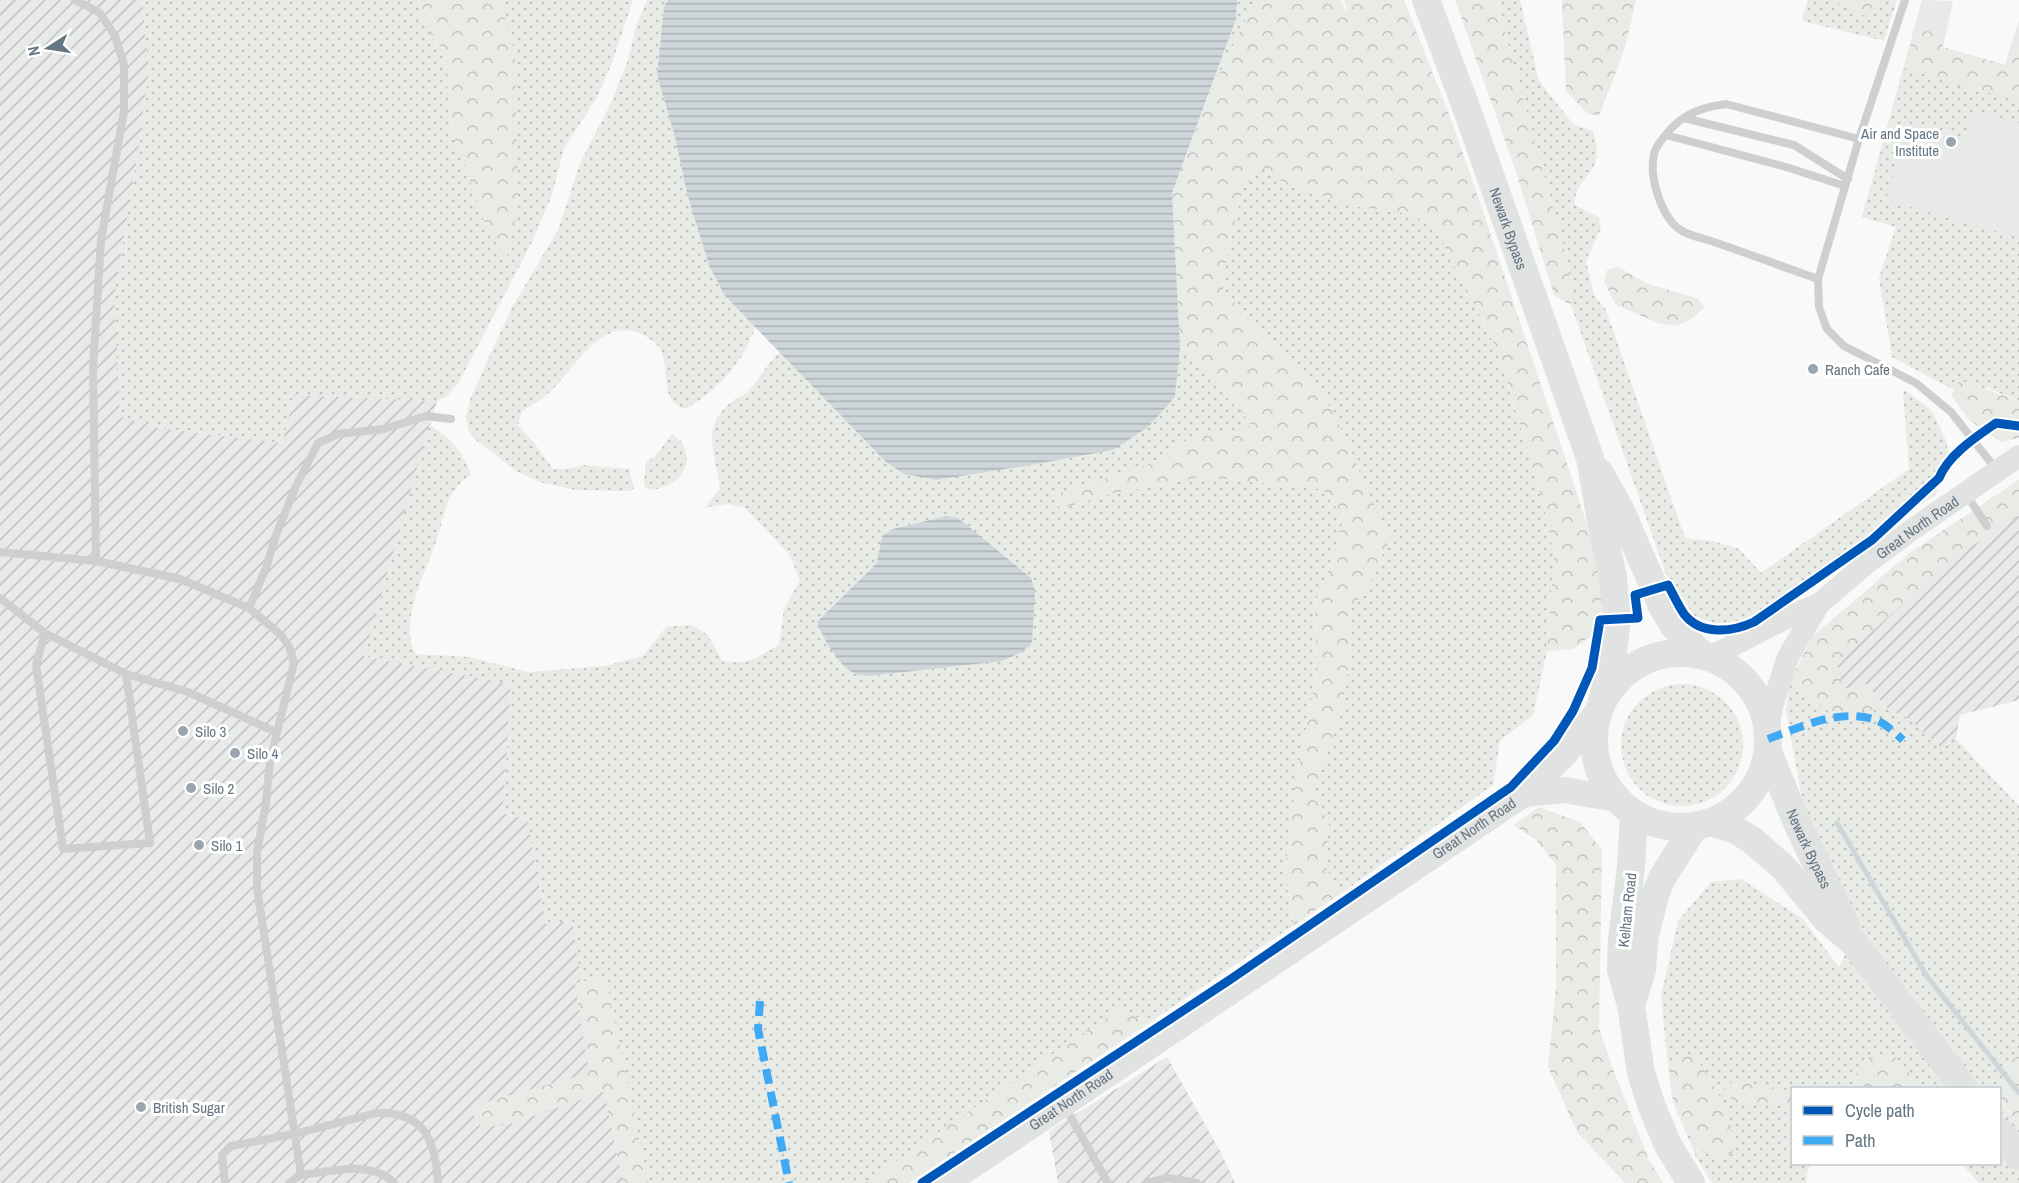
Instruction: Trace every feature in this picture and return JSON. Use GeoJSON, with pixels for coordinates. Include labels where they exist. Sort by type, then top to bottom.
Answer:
{"type":"FeatureCollection","features":[{"type":"Feature","properties":{"kind":"highway","name":"Newark Bypass"},"geometry":{"type":"LineString","coordinates":[[1426,0],[1466,106],[1590,458],[1613,577],[1617,619],[1612,660],[1600,706]]}},
{"type":"Feature","properties":{"kind":"highway","name":"Newark Bypass"},"geometry":{"type":"LineString","coordinates":[[1590,458],[1621,511],[1662,606],[1674,626],[1706,656]]}},
{"type":"Feature","properties":{"kind":"highway"},"geometry":{"type":"LineString","coordinates":[[1685,652],[1706,656],[1731,668],[1751,687],[1764,711],[1768,741],[1761,775],[1749,795],[1732,811],[1703,824],[1664,826],[1648,821],[1625,806],[1605,783],[1595,757],[1594,738],[1600,706],[1618,679],[1641,662],[1667,653],[1685,652]]}},
{"type":"Feature","properties":{"kind":"highway","name":"Newark Bypass"},"geometry":{"type":"LineString","coordinates":[[1768,741],[1802,834],[1853,942]]}},
{"type":"Feature","properties":{"kind":"highway","name":"Kelham Road"},"geometry":{"type":"LineString","coordinates":[[1625,806],[1631,867],[1622,939],[1621,970],[1631,1005],[1641,1073],[1652,1107],[1668,1144],[1691,1183]]}},
{"type":"Feature","properties":{"kind":"highway","name":"Newark Bypass"},"geometry":{"type":"LineString","coordinates":[[1703,824],[1735,830],[1752,840],[1784,868],[1827,920],[1853,942],[1962,1087]]}},
{"type":"Feature","properties":{"kind":"highway","name":"Kelham Road"},"geometry":{"type":"LineString","coordinates":[[1631,1005],[1641,970],[1645,935],[1655,895],[1662,878],[1703,824]]}},
{"type":"Feature","properties":{"kind":"highway"},"geometry":{"type":"LineString","coordinates":[[2001,1133],[2019,1156]]}},
{"type":"Feature","properties":{"kind":"main road","name":"Great North Road"},"geometry":{"type":"LineString","coordinates":[[1768,741],[1773,703],[1788,657],[1819,604],[1867,563],[2019,456]]}},
{"type":"Feature","properties":{"kind":"main road","name":"Great North Road"},"geometry":{"type":"LineString","coordinates":[[1706,656],[1766,630],[1792,614],[1819,604]]}},
{"type":"Feature","properties":{"kind":"main road","name":"Great North Road"},"geometry":{"type":"LineString","coordinates":[[946,1183],[1524,794],[1565,754],[1600,706]]}},
{"type":"Feature","properties":{"kind":"main road","name":"Great North Road"},"geometry":{"type":"LineString","coordinates":[[1524,794],[1564,790],[1625,806]]}},
{"type":"Feature","properties":{"kind":"lane"},"geometry":{"type":"LineString","coordinates":[[75,0],[100,13],[115,36],[124,65],[124,111],[101,240],[94,356],[96,561]]}},
{"type":"Feature","properties":{"kind":"lane"},"geometry":{"type":"LineString","coordinates":[[1905,0],[1859,140],[1818,279],[1818,307],[1827,328],[1844,346],[1916,383],[1951,412],[1997,471]]}},
{"type":"Feature","properties":{"kind":"lane"},"geometry":{"type":"LineString","coordinates":[[1818,279],[1679,230],[1662,207],[1653,176],[1656,148],[1673,126],[1691,112],[1708,106],[1726,104],[1859,140]]}},
{"type":"Feature","properties":{"kind":"lane"},"geometry":{"type":"LineString","coordinates":[[1684,118],[1794,145],[1847,182]]}},
{"type":"Feature","properties":{"kind":"lane"},"geometry":{"type":"LineString","coordinates":[[1666,135],[1847,182]]}},
{"type":"Feature","properties":{"kind":"lane"},"geometry":{"type":"LineString","coordinates":[[249,608],[296,486],[318,443],[338,435],[384,429],[426,416],[451,419]]}},
{"type":"Feature","properties":{"kind":"lane"},"geometry":{"type":"LineString","coordinates":[[1965,493],[1987,526]]}},
{"type":"Feature","properties":{"kind":"lane"},"geometry":{"type":"LineString","coordinates":[[0,552],[96,561],[180,579],[249,608],[281,635],[289,646],[294,663],[270,761],[266,803],[257,852],[257,888],[301,1175]]}},
{"type":"Feature","properties":{"kind":"lane"},"geometry":{"type":"LineString","coordinates":[[0,598],[45,633],[126,674],[188,692],[276,732]]}},
{"type":"Feature","properties":{"kind":"lane"},"geometry":{"type":"LineString","coordinates":[[45,633],[36,665],[63,849],[150,843],[126,674]]}},
{"type":"Feature","properties":{"kind":"lane"},"geometry":{"type":"LineString","coordinates":[[1063,1104],[1108,1183]]}},
{"type":"Feature","properties":{"kind":"lane"},"geometry":{"type":"LineString","coordinates":[[225,1183],[222,1155],[231,1146],[294,1134],[376,1113],[400,1115],[412,1120],[424,1130],[433,1145],[438,1183]]}},
{"type":"Feature","properties":{"kind":"lane"},"geometry":{"type":"LineString","coordinates":[[289,1183],[301,1175],[370,1169],[394,1183]]}},
{"type":"Feature","properties":{"kind":"lane"},"geometry":{"type":"LineString","coordinates":[[1147,1183],[1167,1178],[1197,1183]]}},
{"type":"Feature","properties":{"kind":"shaded area"},"geometry":{"type":"Polygon","coordinates":[[[0,0],[142,0],[149,69],[121,254],[120,416],[159,428],[282,443],[294,395],[437,401],[364,656],[511,684],[503,813],[527,819],[546,923],[572,921],[581,981],[627,1075],[648,1183],[0,1183],[0,0]]]}},
{"type":"Feature","properties":{"kind":"shaded area"},"geometry":{"type":"Polygon","coordinates":[[[668,0],[1237,0],[1236,19],[1172,193],[1180,346],[1175,397],[1148,427],[1113,450],[937,480],[904,474],[885,461],[725,296],[709,265],[687,193],[675,137],[657,75],[664,7],[668,0]]]}},
{"type":"Feature","properties":{"kind":"shaded area","name":"Air and Space Institute"},"geometry":{"type":"Polygon","coordinates":[[[1922,0],[1953,1],[1943,47],[2005,65],[2019,20],[2019,263],[1862,217],[1922,0]]]}},
{"type":"Feature","properties":{"kind":"shaded area"},"geometry":{"type":"Polygon","coordinates":[[[2019,480],[2019,700],[1960,715],[1956,739],[1950,739],[1943,750],[1907,718],[1888,710],[1831,713],[1812,637],[1910,553],[2019,480]]]}},
{"type":"Feature","properties":{"kind":"shaded area"},"geometry":{"type":"Polygon","coordinates":[[[947,516],[958,518],[1031,578],[1035,591],[1032,642],[1022,652],[1002,661],[868,676],[854,673],[837,658],[817,622],[877,563],[882,536],[893,529],[947,516]]]}},
{"type":"Feature","properties":{"kind":"shaded area"},"geometry":{"type":"Polygon","coordinates":[[[1167,1057],[1221,1153],[1235,1183],[1058,1183],[1049,1131],[1167,1057]]]}},
{"type":"Feature","properties":{"kind":"green space"},"geometry":{"type":"Polygon","coordinates":[[[142,0],[418,0],[420,18],[442,50],[451,109],[452,137],[464,163],[515,53],[502,8],[504,0],[633,0],[598,96],[564,148],[552,195],[533,240],[459,382],[446,397],[437,401],[294,395],[282,443],[159,428],[120,416],[114,297],[138,153],[149,69],[142,0]]]}},
{"type":"Feature","properties":{"kind":"green space"},"geometry":{"type":"Polygon","coordinates":[[[418,0],[504,0],[502,8],[515,53],[518,205],[506,260],[482,217],[464,163],[452,137],[451,109],[442,50],[420,18],[418,0]]]}},
{"type":"Feature","properties":{"kind":"green space"},"geometry":{"type":"Polygon","coordinates":[[[647,0],[668,0],[664,8],[657,75],[675,137],[687,193],[725,296],[755,327],[744,352],[728,374],[708,394],[685,409],[676,404],[670,396],[664,359],[654,342],[637,332],[622,330],[608,334],[595,343],[549,393],[522,411],[518,425],[553,469],[567,469],[583,465],[629,469],[634,488],[630,491],[576,490],[539,482],[516,471],[476,440],[468,430],[466,416],[471,397],[512,307],[558,230],[580,163],[610,105],[628,60],[636,26],[647,0]]]}},
{"type":"Feature","properties":{"kind":"green space"},"geometry":{"type":"Polygon","coordinates":[[[1237,0],[1255,0],[1206,102],[1236,19],[1237,0]]]}},
{"type":"Feature","properties":{"kind":"green space"},"geometry":{"type":"Polygon","coordinates":[[[1255,0],[1340,0],[1348,15],[1344,0],[1404,0],[1452,122],[1581,506],[1599,562],[1604,611],[1599,612],[1594,634],[1573,649],[1547,651],[1554,554],[1543,502],[1498,352],[1434,226],[1410,214],[1360,207],[1288,186],[1262,168],[1243,188],[1228,250],[1223,289],[1259,331],[1299,365],[1321,390],[1346,438],[1365,486],[1390,537],[1374,575],[1350,611],[1349,662],[1342,710],[1314,788],[1329,826],[1325,865],[1339,895],[1294,925],[1285,875],[1296,781],[1317,670],[1315,603],[1328,571],[1344,517],[1323,489],[1201,477],[1111,494],[1060,509],[1056,494],[1155,463],[1195,434],[1236,434],[1252,424],[1180,346],[1172,193],[1206,102],[1255,0]]]}},
{"type":"Feature","properties":{"kind":"green space"},"geometry":{"type":"Polygon","coordinates":[[[1455,0],[1496,0],[1568,263],[1571,305],[1554,295],[1516,172],[1455,0]]]}},
{"type":"Feature","properties":{"kind":"green space"},"geometry":{"type":"Polygon","coordinates":[[[1496,0],[1520,0],[1539,81],[1573,124],[1593,131],[1596,162],[1578,188],[1575,198],[1575,205],[1598,217],[1601,228],[1586,261],[1594,295],[1606,310],[1685,538],[1713,541],[1739,549],[1761,573],[1909,469],[1903,393],[1905,390],[1932,411],[1947,443],[1949,473],[1934,496],[1742,622],[1719,624],[1695,617],[1666,574],[1571,305],[1568,263],[1496,0]]]}},
{"type":"Feature","properties":{"kind":"green space"},"geometry":{"type":"Polygon","coordinates":[[[1562,0],[1636,0],[1625,48],[1599,116],[1588,114],[1566,91],[1562,0]]]}},
{"type":"Feature","properties":{"kind":"green space"},"geometry":{"type":"Polygon","coordinates":[[[1808,0],[1897,0],[1884,41],[1802,21],[1808,0]]]}},
{"type":"Feature","properties":{"kind":"green space"},"geometry":{"type":"Polygon","coordinates":[[[1832,0],[1881,0],[1865,16],[1832,0]]]}},
{"type":"Feature","properties":{"kind":"green space"},"geometry":{"type":"Polygon","coordinates":[[[1938,32],[1943,47],[2005,65],[2011,46],[2019,49],[2019,100],[1953,84],[1905,68],[1914,33],[1938,32]]]}},
{"type":"Feature","properties":{"kind":"green space"},"geometry":{"type":"Polygon","coordinates":[[[1905,68],[1953,84],[2019,100],[2019,123],[1974,110],[1965,138],[1908,123],[1886,200],[2019,238],[2019,401],[1988,388],[1954,390],[1892,357],[1879,278],[1896,227],[1862,217],[1905,68]]]}},
{"type":"Feature","properties":{"kind":"green space"},"geometry":{"type":"Polygon","coordinates":[[[1262,168],[1288,186],[1360,207],[1410,214],[1434,225],[1498,352],[1543,502],[1554,554],[1547,651],[1533,715],[1500,741],[1493,785],[1339,895],[1325,865],[1329,826],[1314,788],[1342,710],[1349,662],[1350,611],[1374,575],[1365,486],[1346,438],[1299,365],[1259,331],[1223,289],[1228,250],[1243,188],[1262,168]]]}},
{"type":"Feature","properties":{"kind":"green space"},"geometry":{"type":"Polygon","coordinates":[[[1618,267],[1648,284],[1697,298],[1704,307],[1694,317],[1677,326],[1658,323],[1616,305],[1604,282],[1607,270],[1618,267]]]}},
{"type":"Feature","properties":{"kind":"green space"},"geometry":{"type":"Polygon","coordinates":[[[1180,346],[1252,424],[1236,434],[1195,434],[1155,463],[1056,495],[1060,509],[1111,494],[1201,477],[1323,489],[1344,518],[1328,571],[1315,603],[1317,670],[1296,781],[1285,875],[1294,925],[1146,1025],[1142,1020],[864,1183],[648,1183],[607,983],[597,979],[581,982],[572,921],[546,924],[527,819],[503,813],[511,684],[364,656],[429,425],[455,446],[471,474],[458,486],[449,499],[416,597],[410,628],[411,642],[416,654],[469,657],[528,672],[605,666],[643,656],[666,627],[692,625],[708,635],[722,660],[738,662],[752,659],[779,645],[784,609],[800,580],[789,554],[744,507],[727,504],[704,508],[720,489],[712,434],[719,415],[730,403],[752,387],[780,352],[885,461],[937,480],[1113,450],[1175,397],[1180,346]]]}},
{"type":"Feature","properties":{"kind":"green space"},"geometry":{"type":"Polygon","coordinates":[[[1960,380],[2019,401],[2019,438],[2001,442],[1969,420],[1951,395],[1960,380]]]}},
{"type":"Feature","properties":{"kind":"green space"},"geometry":{"type":"Polygon","coordinates":[[[672,434],[681,442],[685,450],[687,456],[684,469],[672,483],[652,490],[647,489],[644,484],[646,462],[655,457],[672,434]]]}},
{"type":"Feature","properties":{"kind":"green space"},"geometry":{"type":"Polygon","coordinates":[[[2019,480],[2019,516],[1955,557],[1837,663],[1843,689],[1867,684],[1888,709],[1831,713],[1790,682],[1812,637],[1910,553],[2019,480]]]}},
{"type":"Feature","properties":{"kind":"green space"},"geometry":{"type":"Polygon","coordinates":[[[1790,682],[1864,710],[1888,709],[1907,718],[1943,749],[1951,739],[1956,739],[2019,806],[2019,1056],[2007,1062],[1999,1087],[1917,1087],[1918,1082],[1857,1069],[1855,1087],[1791,1087],[1791,1165],[1811,1165],[1807,1172],[1807,1183],[1712,1183],[1697,1159],[1673,1102],[1698,1150],[1679,1058],[1669,1076],[1661,996],[1678,921],[1711,882],[1741,879],[1802,918],[1839,967],[1860,925],[1803,805],[1786,710],[1790,682]]]}},
{"type":"Feature","properties":{"kind":"green space"},"geometry":{"type":"Polygon","coordinates":[[[1682,684],[1705,688],[1725,702],[1739,722],[1743,745],[1739,768],[1725,788],[1705,802],[1682,806],[1659,802],[1639,788],[1625,768],[1621,745],[1625,722],[1639,702],[1659,688],[1682,684]]]}},
{"type":"Feature","properties":{"kind":"green space"},"geometry":{"type":"Polygon","coordinates":[[[1539,807],[1580,822],[1602,850],[1599,1028],[1649,1160],[1663,1183],[1625,1183],[1577,1132],[1548,1067],[1556,989],[1556,865],[1536,840],[1513,825],[1539,807]]]}},
{"type":"Feature","properties":{"kind":"green space"},"geometry":{"type":"Polygon","coordinates":[[[597,979],[607,983],[648,1183],[623,1183],[604,1092],[509,1124],[486,1127],[478,1124],[473,1113],[475,1105],[589,1073],[575,983],[597,979]]]}},
{"type":"Feature","properties":{"kind":"green space"},"geometry":{"type":"Polygon","coordinates":[[[1120,1008],[1142,1020],[1146,1025],[909,1183],[864,1183],[1120,1008]]]}},
{"type":"Feature","properties":{"kind":"green space"},"geometry":{"type":"Polygon","coordinates":[[[1693,1053],[1708,1075],[1731,1125],[1733,1152],[1721,1158],[1698,1150],[1673,1102],[1669,1076],[1679,1058],[1693,1053]]]}},
{"type":"Feature","properties":{"kind":"green space"},"geometry":{"type":"Polygon","coordinates":[[[1872,1054],[1894,1056],[1918,1082],[1917,1087],[1855,1087],[1857,1069],[1872,1054]]]}},
{"type":"Feature","properties":{"kind":"green space"},"geometry":{"type":"Polygon","coordinates":[[[2019,1056],[2019,1124],[2001,1098],[2001,1082],[2007,1062],[2019,1056]]]}},
{"type":"Feature","properties":{"kind":"green space"},"geometry":{"type":"Polygon","coordinates":[[[1736,1080],[1791,1091],[1791,1106],[1740,1102],[1727,1097],[1724,1087],[1736,1080]]]}},
{"type":"Feature","properties":{"kind":"green space"},"geometry":{"type":"Polygon","coordinates":[[[2001,1102],[2019,1124],[2019,1183],[1979,1183],[1963,1165],[2001,1165],[2001,1102]]]}},
{"type":"Feature","properties":{"kind":"waterway"},"geometry":{"type":"LineString","coordinates":[[1837,823],[1926,975],[2019,1093]]}},
{"type":"Feature","properties":{"kind":"marked path"},"geometry":{"type":"LineString","coordinates":[[1768,739],[1819,721],[1860,716],[1877,720],[1903,740]]}},
{"type":"Feature","properties":{"kind":"marked path"},"geometry":{"type":"LineString","coordinates":[[760,1001],[758,1029],[789,1183]]}},
{"type":"Feature","properties":{"kind":"cycle path"},"geometry":{"type":"LineString","coordinates":[[922,1183],[1231,979],[1511,787],[1554,741],[1573,711],[1592,668],[1600,620],[1638,618],[1635,595],[1668,585],[1684,614],[1699,626],[1727,630],[1754,622],[1872,540],[1939,478],[1956,454],[1980,434],[1996,423],[2019,426]]}},
{"type":"Feature","properties":{"kind":"place","name":"Air and Space Institute"},"geometry":{"type":"Point","coordinates":[1951,142]}},
{"type":"Feature","properties":{"kind":"place","name":"Ranch Cafe"},"geometry":{"type":"Point","coordinates":[1813,369]}},
{"type":"Feature","properties":{"kind":"place","name":"Silo 3"},"geometry":{"type":"Point","coordinates":[183,731]}},
{"type":"Feature","properties":{"kind":"place","name":"Silo 4"},"geometry":{"type":"Point","coordinates":[235,753]}},
{"type":"Feature","properties":{"kind":"place","name":"Silo 2"},"geometry":{"type":"Point","coordinates":[191,788]}},
{"type":"Feature","properties":{"kind":"place","name":"Silo 1"},"geometry":{"type":"Point","coordinates":[199,845]}},
{"type":"Feature","properties":{"kind":"place","name":"British Sugar"},"geometry":{"type":"Point","coordinates":[141,1107]}}]}
